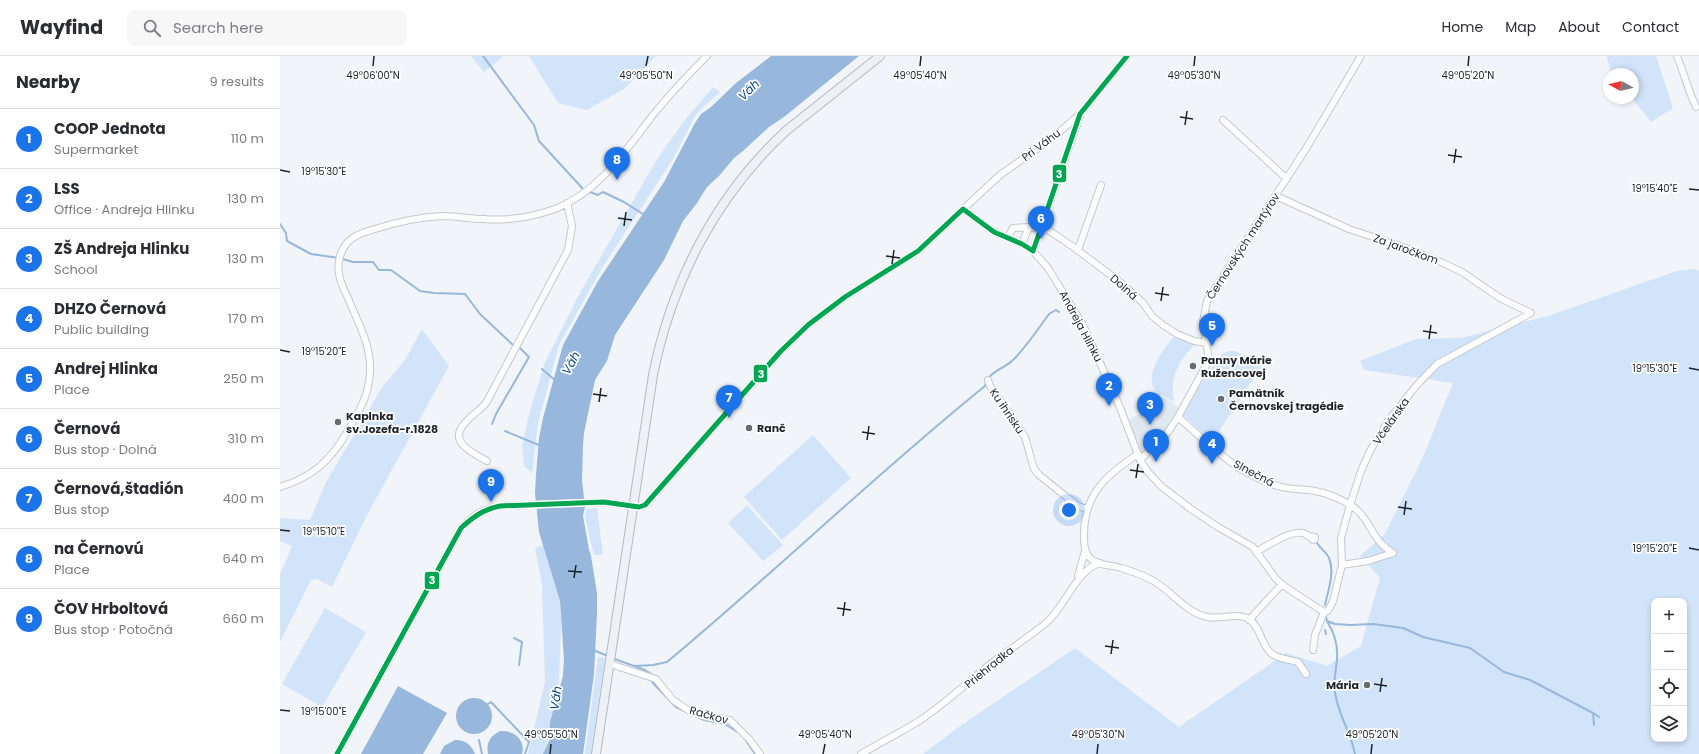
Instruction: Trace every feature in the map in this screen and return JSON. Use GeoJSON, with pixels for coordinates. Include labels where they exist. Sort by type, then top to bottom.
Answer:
{"type":"FeatureCollection","features":[{"type":"Feature","properties":{"kind":"main road"},"geometry":{"type":"LineString","coordinates":[[596,754],[649,396],[662,336],[681,282],[701,240],[723,203],[744,175],[774,141],[803,116],[880,56]]}},
{"type":"Feature","properties":{"kind":"street"},"geometry":{"type":"LineString","coordinates":[[280,487],[308,476],[326,462],[358,415],[368,389],[370,369],[368,350],[339,274],[339,258],[346,244],[356,236],[365,232],[387,225],[421,218],[446,216],[508,219],[542,213],[567,203],[586,191],[613,167],[652,116],[687,76],[707,56]]}},
{"type":"Feature","properties":{"kind":"street","name":"Pri Váhu"},"geometry":{"type":"LineString","coordinates":[[633,506],[639,507],[649,503],[780,352],[808,325],[845,297],[918,251],[1000,175],[1054,137],[1080,114],[1127,56]]}},
{"type":"Feature","properties":{"kind":"street","name":"Černovských martýrov"},"geometry":{"type":"LineString","coordinates":[[1075,586],[1081,571],[1086,551],[1084,522],[1087,509],[1095,492],[1105,479],[1124,463],[1139,457],[1168,432],[1178,417],[1210,360],[1203,322],[1208,301],[1252,230],[1276,196],[1361,56]]}},
{"type":"Feature","properties":{"kind":"street"},"geometry":{"type":"LineString","coordinates":[[1677,56],[1683,71],[1688,91],[1696,107]]}},
{"type":"Feature","properties":{"kind":"street"},"geometry":{"type":"LineString","coordinates":[[1033,251],[1080,114]]}},
{"type":"Feature","properties":{"kind":"street"},"geometry":{"type":"LineString","coordinates":[[1223,120],[1286,179]]}},
{"type":"Feature","properties":{"kind":"street"},"geometry":{"type":"LineString","coordinates":[[1078,250],[1101,185]]}},
{"type":"Feature","properties":{"kind":"street","name":"Za jaročkom"},"geometry":{"type":"LineString","coordinates":[[1276,196],[1349,229],[1406,248],[1449,266],[1462,272],[1500,298],[1531,313]]}},
{"type":"Feature","properties":{"kind":"street"},"geometry":{"type":"LineString","coordinates":[[487,461],[466,448],[461,443],[460,431],[465,422],[486,403],[568,250],[571,242],[572,226],[571,214],[567,203]]}},
{"type":"Feature","properties":{"kind":"street","name":"Andreja Hlinku"},"geometry":{"type":"LineString","coordinates":[[963,209],[994,232],[1022,244],[1033,251],[1053,274],[1083,325],[1117,399],[1139,457],[1148,472],[1162,487],[1218,527],[1254,550]]}},
{"type":"Feature","properties":{"kind":"street"},"geometry":{"type":"LineString","coordinates":[[1022,244],[1029,227]]}},
{"type":"Feature","properties":{"kind":"street"},"geometry":{"type":"LineString","coordinates":[[1008,238],[1013,228],[1041,228]]}},
{"type":"Feature","properties":{"kind":"street","name":"Dolná"},"geometry":{"type":"LineString","coordinates":[[1041,228],[1048,230],[1078,250],[1120,282],[1143,303],[1152,316],[1163,325],[1177,334],[1194,341],[1207,343]]}},
{"type":"Feature","properties":{"kind":"street","name":"Včelárska"},"geometry":{"type":"LineString","coordinates":[[1313,650],[1315,635],[1326,611],[1333,601],[1342,566],[1341,538],[1361,471],[1370,451],[1388,421],[1416,386],[1437,364],[1531,313]]}},
{"type":"Feature","properties":{"kind":"street","name":"Ku ihrisku"},"geometry":{"type":"LineString","coordinates":[[988,380],[990,386],[1025,437],[1034,469],[1039,475],[1078,506],[1087,509]]}},
{"type":"Feature","properties":{"kind":"street","name":"Slnečná"},"geometry":{"type":"LineString","coordinates":[[1178,417],[1226,459],[1263,481],[1280,487],[1330,494],[1350,505],[1361,513],[1374,535],[1384,547],[1393,553],[1368,561],[1342,566]]}},
{"type":"Feature","properties":{"kind":"street"},"geometry":{"type":"LineString","coordinates":[[337,754],[461,528],[471,517],[486,508],[500,506],[604,502],[633,506]]}},
{"type":"Feature","properties":{"kind":"street"},"geometry":{"type":"LineString","coordinates":[[1309,536],[1302,533],[1294,534],[1254,550],[1276,579],[1326,611]]}},
{"type":"Feature","properties":{"kind":"street"},"geometry":{"type":"LineString","coordinates":[[1086,551],[1091,559],[1100,564],[1120,567],[1151,579],[1165,587],[1193,611],[1207,617],[1235,616],[1249,620],[1255,626],[1271,654],[1278,658],[1298,662],[1306,674]]}},
{"type":"Feature","properties":{"kind":"street","name":"Priehradka"},"geometry":{"type":"LineString","coordinates":[[861,754],[920,720],[947,701],[992,663],[1047,622],[1065,601],[1084,573],[1092,566],[1100,564]]}},
{"type":"Feature","properties":{"kind":"street"},"geometry":{"type":"LineString","coordinates":[[1249,620],[1282,584]]}},
{"type":"Feature","properties":{"kind":"street","name":"Račkov"},"geometry":{"type":"LineString","coordinates":[[610,659],[656,679],[673,700],[691,712],[704,716],[730,720],[750,740],[760,754]]}},
{"type":"Feature","properties":{"kind":"shaded area"},"geometry":{"type":"Polygon","coordinates":[[[471,56],[501,56],[503,57],[484,72],[471,56]]]}},
{"type":"Feature","properties":{"kind":"shaded area"},"geometry":{"type":"Polygon","coordinates":[[[529,56],[656,56],[624,89],[587,110],[558,103],[529,56]]]}},
{"type":"Feature","properties":{"kind":"shaded area"},"geometry":{"type":"Polygon","coordinates":[[[1607,56],[1656,56],[1673,108],[1651,122],[1637,104],[1639,104],[1639,68],[1610,68],[1607,56]]]}},
{"type":"Feature","properties":{"kind":"shaded area"},"geometry":{"type":"Polygon","coordinates":[[[713,87],[720,92],[700,110],[694,118],[673,159],[602,268],[559,345],[538,423],[532,473],[524,466],[522,446],[531,407],[545,362],[581,291],[656,161],[684,121],[713,87]]]}},
{"type":"Feature","properties":{"kind":"shaded area"},"geometry":{"type":"Polygon","coordinates":[[[1695,269],[1699,271],[1699,754],[923,754],[956,729],[1075,648],[1179,727],[1286,653],[1327,666],[1361,646],[1380,578],[1360,556],[1385,534],[1423,457],[1453,383],[1364,370],[1360,361],[1416,339],[1461,338],[1548,316],[1677,271],[1695,269]]]}},
{"type":"Feature","properties":{"kind":"shaded area"},"geometry":{"type":"Polygon","coordinates":[[[422,329],[449,366],[367,515],[332,587],[317,579],[311,580],[280,642],[280,575],[292,546],[280,541],[280,518],[310,520],[326,482],[383,386],[405,360],[422,329]]]}},
{"type":"Feature","properties":{"kind":"shaded area"},"geometry":{"type":"Polygon","coordinates":[[[1174,336],[1195,344],[1176,370],[1173,384],[1174,402],[1161,394],[1159,396],[1153,388],[1152,376],[1156,364],[1174,336]]]}},
{"type":"Feature","properties":{"kind":"shaded area"},"geometry":{"type":"Polygon","coordinates":[[[1235,351],[1262,365],[1212,442],[1182,414],[1216,360],[1223,353],[1235,351]]]}},
{"type":"Feature","properties":{"kind":"shaded area"},"geometry":{"type":"Polygon","coordinates":[[[1162,395],[1179,408],[1165,431],[1142,456],[1129,420],[1153,406],[1162,395]]]}},
{"type":"Feature","properties":{"kind":"shaded area"},"geometry":{"type":"Polygon","coordinates":[[[813,435],[851,478],[782,540],[744,497],[813,435]]]}},
{"type":"Feature","properties":{"kind":"shaded area"},"geometry":{"type":"Polygon","coordinates":[[[747,505],[783,545],[763,561],[728,523],[747,505]]]}},
{"type":"Feature","properties":{"kind":"shaded area"},"geometry":{"type":"Polygon","coordinates":[[[597,508],[603,555],[594,555],[585,517],[586,509],[597,508]]]}},
{"type":"Feature","properties":{"kind":"shaded area"},"geometry":{"type":"Polygon","coordinates":[[[544,545],[559,589],[561,624],[559,680],[552,726],[544,754],[528,754],[545,682],[542,584],[535,548],[544,545]]]}},
{"type":"Feature","properties":{"kind":"shaded area"},"geometry":{"type":"Polygon","coordinates":[[[325,608],[366,632],[322,707],[282,684],[325,608]]]}},
{"type":"Feature","properties":{"kind":"shaded area"},"geometry":{"type":"Polygon","coordinates":[[[598,657],[605,658],[591,754],[585,754],[598,657]]]}},
{"type":"Feature","properties":{"kind":"water","name":"Váh"},"geometry":{"type":"Polygon","coordinates":[[[771,56],[859,56],[784,117],[769,127],[734,158],[719,176],[707,187],[683,221],[664,260],[615,335],[607,361],[595,380],[583,445],[582,480],[585,507],[583,516],[597,593],[597,613],[594,674],[583,754],[543,754],[549,741],[550,722],[563,676],[564,659],[560,601],[539,532],[535,493],[539,438],[563,345],[598,281],[664,182],[701,114],[711,107],[736,83],[771,56]]]}},
{"type":"Feature","properties":{"kind":"water"},"geometry":{"type":"Polygon","coordinates":[[[398,686],[447,713],[423,754],[361,754],[398,686]]]}},
{"type":"Feature","properties":{"kind":"water"},"geometry":{"type":"Polygon","coordinates":[[[478,698],[487,703],[491,709],[491,723],[487,729],[478,734],[470,734],[461,729],[457,723],[456,712],[461,703],[467,699],[478,698]]]}},
{"type":"Feature","properties":{"kind":"water"},"geometry":{"type":"Polygon","coordinates":[[[500,731],[510,732],[518,737],[522,744],[522,754],[488,754],[488,743],[494,735],[500,731]]]}},
{"type":"Feature","properties":{"kind":"water"},"geometry":{"type":"Polygon","coordinates":[[[455,740],[467,743],[475,754],[440,754],[444,746],[455,740]]]}},
{"type":"Feature","properties":{"kind":"waterway"},"geometry":{"type":"LineString","coordinates":[[483,56],[534,125],[539,141],[584,190],[598,195],[603,192],[624,202],[646,216]]}},
{"type":"Feature","properties":{"kind":"waterway"},"geometry":{"type":"LineString","coordinates":[[280,224],[286,233],[287,241],[311,254],[339,258],[353,262],[373,262],[379,270],[391,270],[420,291],[465,294],[480,314],[513,345]]}},
{"type":"Feature","properties":{"kind":"waterway"},"geometry":{"type":"LineString","coordinates":[[635,666],[653,665],[667,662],[944,419],[985,386],[993,374],[1019,354],[1049,314],[1056,310],[1059,312]]}},
{"type":"Feature","properties":{"kind":"waterway"},"geometry":{"type":"LineString","coordinates":[[520,348],[529,357]]}},
{"type":"Feature","properties":{"kind":"waterway"},"geometry":{"type":"LineString","coordinates":[[492,424],[496,414],[529,357]]}},
{"type":"Feature","properties":{"kind":"waterway"},"geometry":{"type":"LineString","coordinates":[[542,369],[556,381]]}},
{"type":"Feature","properties":{"kind":"waterway"},"geometry":{"type":"LineString","coordinates":[[505,431],[541,446]]}},
{"type":"Feature","properties":{"kind":"waterway"},"geometry":{"type":"LineString","coordinates":[[1317,543],[1328,556],[1331,563],[1331,575],[1325,605]]}},
{"type":"Feature","properties":{"kind":"waterway"},"geometry":{"type":"LineString","coordinates":[[1326,617],[1327,621],[1335,624],[1373,624],[1403,628],[1423,637],[1470,648],[1504,672],[1530,680],[1593,713],[1594,725]]}},
{"type":"Feature","properties":{"kind":"waterway"},"geometry":{"type":"LineString","coordinates":[[1327,621],[1334,634],[1337,649],[1334,684],[1335,693],[1355,754]]}},
{"type":"Feature","properties":{"kind":"waterway"},"geometry":{"type":"LineString","coordinates":[[1325,630],[1326,634]]}},
{"type":"Feature","properties":{"kind":"waterway"},"geometry":{"type":"LineString","coordinates":[[514,638],[522,642],[519,665]]}},
{"type":"Feature","properties":{"kind":"waterway"},"geometry":{"type":"LineString","coordinates":[[593,650],[608,656]]}},
{"type":"Feature","properties":{"kind":"waterway"},"geometry":{"type":"LineString","coordinates":[[612,658],[645,670],[651,674]]}},
{"type":"Feature","properties":{"kind":"waterway"},"geometry":{"type":"LineString","coordinates":[[652,682],[676,707],[704,720],[725,724],[739,733]]}},
{"type":"Feature","properties":{"kind":"waterway"},"geometry":{"type":"LineString","coordinates":[[488,704],[491,702],[529,742],[525,754]]}},
{"type":"Feature","properties":{"kind":"waterway"},"geometry":{"type":"LineString","coordinates":[[1593,713],[1599,717]]}},
{"type":"Feature","properties":{"kind":"waterway"},"geometry":{"type":"LineString","coordinates":[[745,739],[755,754]]}},
{"type":"Feature","properties":{"kind":"waterway"},"geometry":{"type":"LineString","coordinates":[[479,740],[482,754]]}},
{"type":"Feature","properties":{"kind":"transit line","name":"3"},"geometry":{"type":"LineString","coordinates":[[337,754],[461,528],[465,524],[484,511],[500,506],[604,502],[639,507],[645,505],[780,352],[808,325],[845,297],[918,251],[963,209],[994,232],[1022,244],[1033,251],[1080,114],[1127,56]]}},
{"type":"Feature","properties":{"kind":"place","name":"na Černovú"},"geometry":{"type":"Point","coordinates":[617,180]}},
{"type":"Feature","properties":{"kind":"place","name":"Černová"},"geometry":{"type":"Point","coordinates":[1041,239]}},
{"type":"Feature","properties":{"kind":"place","name":"Andrej Hlinka"},"geometry":{"type":"Point","coordinates":[1212,346]}},
{"type":"Feature","properties":{"kind":"place","name":"Panny Márie Ružencovej"},"geometry":{"type":"Point","coordinates":[1193,366]}},
{"type":"Feature","properties":{"kind":"place","name":"Pamätník Černovskej tragédie"},"geometry":{"type":"Point","coordinates":[1221,399]}},
{"type":"Feature","properties":{"kind":"place","name":"LSS"},"geometry":{"type":"Point","coordinates":[1109,406]}},
{"type":"Feature","properties":{"kind":"place","name":"Černová,štadión"},"geometry":{"type":"Point","coordinates":[729,418]}},
{"type":"Feature","properties":{"kind":"place","name":"Kaplnka sv.Jozefa-r.1828"},"geometry":{"type":"Point","coordinates":[338,422]}},
{"type":"Feature","properties":{"kind":"place","name":"ZŠ Andreja Hlinku"},"geometry":{"type":"Point","coordinates":[1150,425]}},
{"type":"Feature","properties":{"kind":"place","name":"Ranč"},"geometry":{"type":"Point","coordinates":[749,428]}},
{"type":"Feature","properties":{"kind":"place","name":"COOP Jednota"},"geometry":{"type":"Point","coordinates":[1156,462]}},
{"type":"Feature","properties":{"kind":"place","name":"DHZO Černová"},"geometry":{"type":"Point","coordinates":[1212,464]}},
{"type":"Feature","properties":{"kind":"place","name":"ČOV Hrboltová"},"geometry":{"type":"Point","coordinates":[491,502]}},
{"type":"Feature","properties":{"kind":"place","name":"Mária"},"geometry":{"type":"Point","coordinates":[1367,685]}}]}
